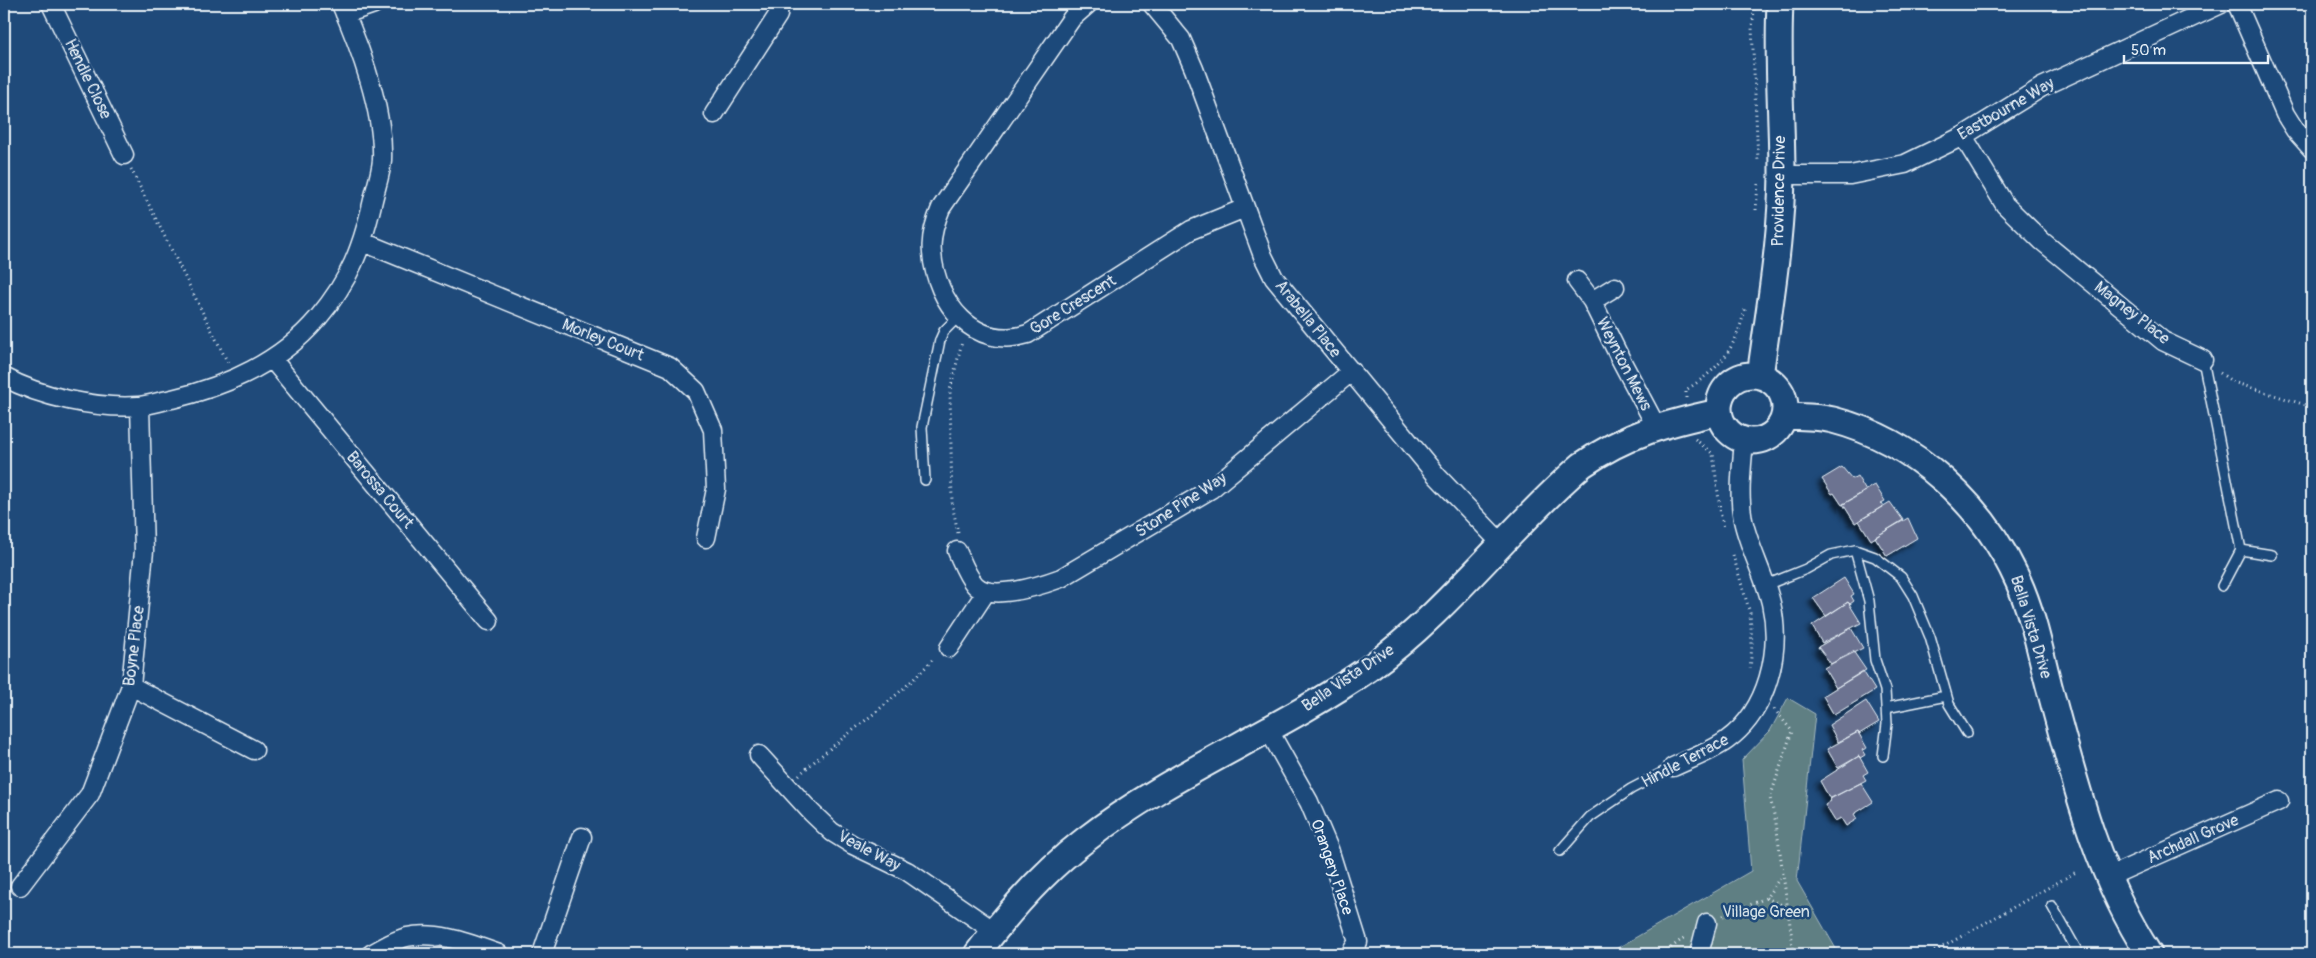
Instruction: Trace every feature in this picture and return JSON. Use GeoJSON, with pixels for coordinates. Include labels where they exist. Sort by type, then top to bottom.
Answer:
{"type":"FeatureCollection","features":[{"type":"Feature","properties":{"kind":"street","name":"Hendle Close"},"geometry":{"type":"LineString","coordinates":[[51,4],[124,155]]}},
{"type":"Feature","properties":{"kind":"street"},"geometry":{"type":"LineString","coordinates":[[4,376],[53,396],[110,406],[140,406],[206,391],[236,379],[272,359],[306,330],[333,299],[349,272],[363,242],[382,160],[377,104],[343,9],[374,4]]}},
{"type":"Feature","properties":{"kind":"street"},"geometry":{"type":"LineString","coordinates":[[714,114],[778,15],[779,4]]}},
{"type":"Feature","properties":{"kind":"street","name":"Gore Crescent"},"geometry":{"type":"LineString","coordinates":[[1088,4],[1072,18],[941,208],[932,238],[934,265],[938,281],[949,302],[963,320],[978,333],[1003,339],[1028,334],[1191,230],[1245,208]]}},
{"type":"Feature","properties":{"kind":"street","name":"Arabella Place"},"geometry":{"type":"LineString","coordinates":[[1152,4],[1181,39],[1194,69],[1263,256],[1274,278],[1437,476],[1501,543]]}},
{"type":"Feature","properties":{"kind":"street","name":"Providence Drive"},"geometry":{"type":"LineString","coordinates":[[1760,376],[1778,246],[1766,174],[1780,4]]}},
{"type":"Feature","properties":{"kind":"street","name":"Eastbourne Way"},"geometry":{"type":"LineString","coordinates":[[1766,174],[1850,175],[1905,164],[1963,136],[2042,87],[2221,4]]}},
{"type":"Feature","properties":{"kind":"street"},"geometry":{"type":"LineString","coordinates":[[2237,4],[2285,114],[2295,130],[2312,149]]}},
{"type":"Feature","properties":{"kind":"street","name":"Magney Place"},"geometry":{"type":"LineString","coordinates":[[1963,136],[2005,206],[2163,341],[2203,360]]}},
{"type":"Feature","properties":{"kind":"street","name":"Morley Court"},"geometry":{"type":"LineString","coordinates":[[363,242],[670,367],[696,391],[712,430],[716,489],[706,538]]}},
{"type":"Feature","properties":{"kind":"street","name":"Weynton Mews"},"geometry":{"type":"LineString","coordinates":[[1577,281],[1592,301],[1656,426]]}},
{"type":"Feature","properties":{"kind":"street","name":"Weynton Mews"},"geometry":{"type":"LineString","coordinates":[[1592,301],[1616,287]]}},
{"type":"Feature","properties":{"kind":"street","name":"Barossa Court"},"geometry":{"type":"LineString","coordinates":[[272,359],[488,622]]}},
{"type":"Feature","properties":{"kind":"street","name":"Stone Pine Way"},"geometry":{"type":"LineString","coordinates":[[986,592],[1023,589],[1061,578],[1189,504],[1211,489],[1352,371]]}},
{"type":"Feature","properties":{"kind":"street"},"geometry":{"type":"LineString","coordinates":[[1746,376],[1760,376],[1767,379],[1778,388],[1784,401],[1784,416],[1778,429],[1766,438],[1752,442],[1737,438],[1725,427],[1719,412],[1723,392],[1733,382],[1746,376]]}},
{"type":"Feature","properties":{"kind":"street","name":"Boyne Place"},"geometry":{"type":"LineString","coordinates":[[20,886],[90,794],[131,686],[144,551],[140,406]]}},
{"type":"Feature","properties":{"kind":"street","name":"Bella Vista Drive"},"geometry":{"type":"LineString","coordinates":[[978,954],[1028,890],[1085,839],[1135,805],[1342,686],[1393,650],[1420,626],[1501,543],[1582,466],[1624,440],[1656,426],[1719,412]]}},
{"type":"Feature","properties":{"kind":"street","name":"Bella Vista Drive"},"geometry":{"type":"LineString","coordinates":[[1784,416],[1833,420],[1857,428],[1898,448],[1946,481],[1965,500],[1994,537],[2007,558],[2025,598],[2085,814],[2108,877],[2122,908],[2149,954]]}},
{"type":"Feature","properties":{"kind":"street","name":"Hindle Terrace"},"geometry":{"type":"LineString","coordinates":[[1672,767],[1727,741],[1743,726],[1760,701],[1768,680],[1773,654],[1771,605],[1766,585],[1748,536],[1741,507],[1744,440]]}},
{"type":"Feature","properties":{"kind":"street"},"geometry":{"type":"LineString","coordinates":[[948,648],[986,592],[976,586],[957,551]]}},
{"type":"Feature","properties":{"kind":"street"},"geometry":{"type":"LineString","coordinates":[[131,686],[254,750]]}},
{"type":"Feature","properties":{"kind":"street","name":"Orangery Place"},"geometry":{"type":"LineString","coordinates":[[1268,729],[1309,802],[1329,849],[1358,942],[1350,954]]}},
{"type":"Feature","properties":{"kind":"street","name":"Veale Way"},"geometry":{"type":"LineString","coordinates":[[759,755],[832,832],[853,845],[907,871],[994,932]]}},
{"type":"Feature","properties":{"kind":"street","name":"Archdall Grove"},"geometry":{"type":"LineString","coordinates":[[2108,877],[2279,801]]}},
{"type":"Feature","properties":{"kind":"street"},"geometry":{"type":"LineString","coordinates":[[542,954],[582,837]]}},
{"type":"Feature","properties":{"kind":"street"},"geometry":{"type":"LineString","coordinates":[[1699,954],[1707,923]]}},
{"type":"Feature","properties":{"kind":"street"},"geometry":{"type":"LineString","coordinates":[[371,954],[406,938],[429,936],[472,944],[499,954]]}},
{"type":"Feature","properties":{"kind":"lane"},"geometry":{"type":"LineString","coordinates":[[925,480],[922,427],[940,340],[944,331],[963,320]]}},
{"type":"Feature","properties":{"kind":"lane"},"geometry":{"type":"LineString","coordinates":[[2203,360],[2241,550],[2222,586]]}},
{"type":"Feature","properties":{"kind":"lane"},"geometry":{"type":"LineString","coordinates":[[1766,585],[1806,569],[1831,555],[1855,550],[1875,557],[1901,577],[1913,596],[1930,638],[1946,696],[1967,734]]}},
{"type":"Feature","properties":{"kind":"lane"},"geometry":{"type":"LineString","coordinates":[[1855,550],[1869,600],[1875,660],[1885,690],[1884,756]]}},
{"type":"Feature","properties":{"kind":"lane"},"geometry":{"type":"LineString","coordinates":[[2241,550],[2272,556]]}},
{"type":"Feature","properties":{"kind":"lane"},"geometry":{"type":"LineString","coordinates":[[1886,708],[1946,696]]}},
{"type":"Feature","properties":{"kind":"lane","name":"Hindle Terrace"},"geometry":{"type":"LineString","coordinates":[[1560,851],[1590,817],[1631,789],[1672,767]]}},
{"type":"Feature","properties":{"kind":"lane"},"geometry":{"type":"LineString","coordinates":[[2052,906],[2079,954]]}},
{"type":"Feature","properties":{"kind":"path"},"geometry":{"type":"LineString","coordinates":[[1755,4],[1752,27],[1766,174],[1756,216]]}},
{"type":"Feature","properties":{"kind":"path"},"geometry":{"type":"LineString","coordinates":[[124,155],[236,379]]}},
{"type":"Feature","properties":{"kind":"path"},"geometry":{"type":"LineString","coordinates":[[1685,397],[1686,390],[1710,374],[1727,355],[1740,329],[1748,298]]}},
{"type":"Feature","properties":{"kind":"path"},"geometry":{"type":"LineString","coordinates":[[957,551],[960,542],[952,504],[950,390],[963,320]]}},
{"type":"Feature","properties":{"kind":"path"},"geometry":{"type":"LineString","coordinates":[[2203,360],[2232,382],[2312,407]]}},
{"type":"Feature","properties":{"kind":"path"},"geometry":{"type":"LineString","coordinates":[[1696,441],[1713,454],[1721,516],[1726,533]]}},
{"type":"Feature","properties":{"kind":"path"},"geometry":{"type":"LineString","coordinates":[[1731,550],[1750,613],[1752,644],[1749,680]]}},
{"type":"Feature","properties":{"kind":"path"},"geometry":{"type":"LineString","coordinates":[[788,785],[834,744],[906,686],[936,655],[948,648]]}},
{"type":"Feature","properties":{"kind":"path"},"geometry":{"type":"LineString","coordinates":[[1777,711],[1792,731],[1770,798],[1776,823],[1794,954]]}},
{"type":"Feature","properties":{"kind":"path"},"geometry":{"type":"LineString","coordinates":[[1930,954],[2078,871]]}},
{"type":"Feature","properties":{"kind":"path"},"geometry":{"type":"LineString","coordinates":[[1766,898],[1787,907]]}},
{"type":"Feature","properties":{"kind":"green space","name":"Village Green"},"geometry":{"type":"Polygon","coordinates":[[[1788,698],[1815,714],[1797,881],[1839,954],[1607,954],[1751,871],[1742,760],[1770,731],[1788,698]]]}},
{"type":"Feature","properties":{"kind":"building"},"geometry":{"type":"Polygon","coordinates":[[[1842,467],[1852,479],[1857,476],[1866,491],[1842,505],[1822,479],[1842,467]]]}},
{"type":"Feature","properties":{"kind":"building"},"geometry":{"type":"Polygon","coordinates":[[[1875,485],[1885,501],[1881,503],[1883,506],[1855,523],[1843,504],[1875,485]]]}},
{"type":"Feature","properties":{"kind":"building"},"geometry":{"type":"Polygon","coordinates":[[[1890,502],[1903,520],[1871,540],[1859,521],[1890,502]]]}},
{"type":"Feature","properties":{"kind":"building"},"geometry":{"type":"Polygon","coordinates":[[[1908,518],[1917,538],[1887,556],[1875,537],[1908,518]]]}},
{"type":"Feature","properties":{"kind":"building"},"geometry":{"type":"Polygon","coordinates":[[[1844,578],[1854,594],[1851,596],[1854,601],[1850,604],[1848,602],[1826,616],[1813,598],[1844,578]]]}},
{"type":"Feature","properties":{"kind":"building"},"geometry":{"type":"Polygon","coordinates":[[[1848,602],[1861,623],[1822,643],[1812,626],[1848,602]]]}},
{"type":"Feature","properties":{"kind":"building"},"geometry":{"type":"Polygon","coordinates":[[[1851,628],[1863,648],[1831,664],[1818,647],[1851,628]]]}},
{"type":"Feature","properties":{"kind":"building"},"geometry":{"type":"Polygon","coordinates":[[[1853,651],[1866,670],[1836,688],[1824,668],[1853,651]]]}},
{"type":"Feature","properties":{"kind":"building"},"geometry":{"type":"Polygon","coordinates":[[[1863,671],[1875,690],[1834,715],[1823,696],[1863,671]]]}},
{"type":"Feature","properties":{"kind":"building"},"geometry":{"type":"Polygon","coordinates":[[[1866,701],[1879,722],[1859,734],[1858,732],[1838,742],[1829,725],[1866,701]]]}},
{"type":"Feature","properties":{"kind":"building"},"geometry":{"type":"Polygon","coordinates":[[[1858,732],[1867,748],[1862,750],[1865,755],[1860,758],[1859,756],[1838,768],[1827,749],[1858,732]]]}},
{"type":"Feature","properties":{"kind":"building"},"geometry":{"type":"Polygon","coordinates":[[[1859,756],[1868,772],[1863,775],[1866,780],[1830,799],[1820,781],[1859,756]]]}},
{"type":"Feature","properties":{"kind":"building"},"geometry":{"type":"Polygon","coordinates":[[[1861,783],[1873,802],[1854,814],[1857,819],[1846,826],[1841,818],[1835,821],[1825,805],[1831,801],[1829,799],[1861,783]]]}}]}
